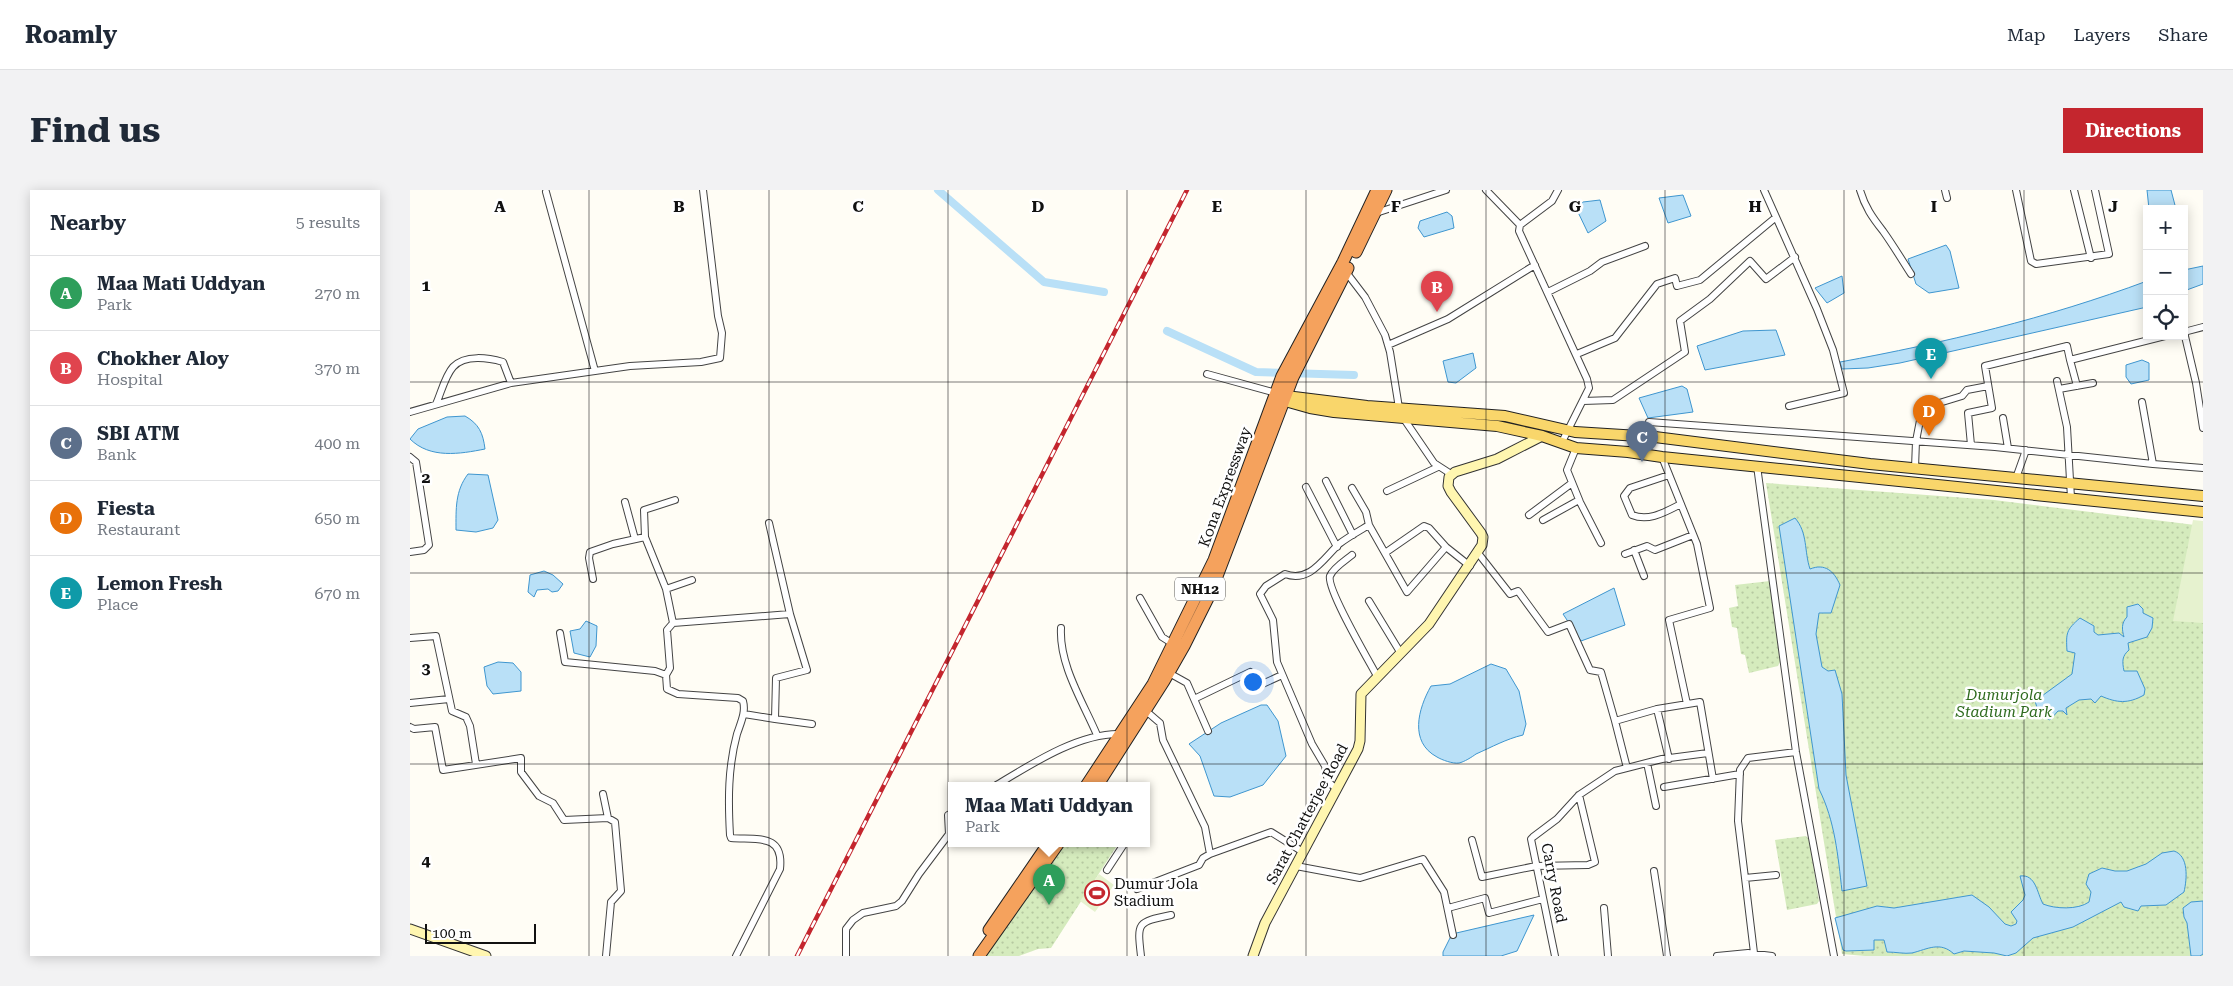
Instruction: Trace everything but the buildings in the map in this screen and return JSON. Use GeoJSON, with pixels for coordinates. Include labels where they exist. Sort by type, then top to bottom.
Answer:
{"type":"FeatureCollection","features":[{"type":"Feature","properties":{"kind":"highway","name":"Kona Expressway"},"geometry":{"type":"LineString","coordinates":[[1298,357],[1377,190]]}},
{"type":"Feature","properties":{"kind":"highway","name":"Kona Expressway"},"geometry":{"type":"LineString","coordinates":[[1089,782],[1153,684],[1214,560],[1278,396],[1346,272],[1386,190]]}},
{"type":"Feature","properties":{"kind":"highway","name":"Kona Expressway"},"geometry":{"type":"LineString","coordinates":[[1100,782],[1169,673],[1211,592],[1278,396]]}},
{"type":"Feature","properties":{"kind":"highway"},"geometry":{"type":"LineString","coordinates":[[971,956],[1046,847]]}},
{"type":"Feature","properties":{"kind":"highway"},"geometry":{"type":"LineString","coordinates":[[979,956],[1056,847]]}},
{"type":"Feature","properties":{"kind":"main road"},"geometry":{"type":"LineString","coordinates":[[1278,396],[1505,416],[1568,431],[1655,437],[1809,458],[2203,496]]}},
{"type":"Feature","properties":{"kind":"main road"},"geometry":{"type":"LineString","coordinates":[[1278,396],[1334,412],[1497,426],[1542,436],[1576,448],[2203,512]]}},
{"type":"Feature","properties":{"kind":"main road"},"geometry":{"type":"LineString","coordinates":[[1478,553],[1483,537],[1451,492],[1448,481],[1451,474],[1498,459],[1542,436]]}},
{"type":"Feature","properties":{"kind":"main road","name":"Sarat Chatterjee Road"},"geometry":{"type":"LineString","coordinates":[[1252,956],[1266,923],[1337,789],[1360,741],[1361,694],[1428,624],[1478,553]]}},
{"type":"Feature","properties":{"kind":"main road"},"geometry":{"type":"LineString","coordinates":[[410,929],[486,956]]}},
{"type":"Feature","properties":{"kind":"street"},"geometry":{"type":"LineString","coordinates":[[410,412],[511,383],[630,366],[701,362],[720,358],[722,333],[704,190]]}},
{"type":"Feature","properties":{"kind":"street"},"geometry":{"type":"LineString","coordinates":[[1375,214],[1446,190]]}},
{"type":"Feature","properties":{"kind":"street"},"geometry":{"type":"LineString","coordinates":[[1486,190],[1520,225]]}},
{"type":"Feature","properties":{"kind":"street"},"geometry":{"type":"LineString","coordinates":[[1558,190],[1552,201],[1520,225],[1519,231],[1577,354],[1589,388],[1561,444]]}},
{"type":"Feature","properties":{"kind":"street"},"geometry":{"type":"LineString","coordinates":[[1764,190],[1832,350],[1844,393],[1789,406]]}},
{"type":"Feature","properties":{"kind":"street"},"geometry":{"type":"LineString","coordinates":[[1860,190],[1872,220],[1882,230],[1911,274]]}},
{"type":"Feature","properties":{"kind":"street"},"geometry":{"type":"LineString","coordinates":[[1944,190],[1947,198]]}},
{"type":"Feature","properties":{"kind":"street"},"geometry":{"type":"LineString","coordinates":[[2016,190],[2031,261],[2036,264],[2048,264],[2109,254],[2095,190]]}},
{"type":"Feature","properties":{"kind":"street"},"geometry":{"type":"LineString","coordinates":[[2074,190],[2091,258]]}},
{"type":"Feature","properties":{"kind":"street"},"geometry":{"type":"LineString","coordinates":[[546,192],[595,371]]}},
{"type":"Feature","properties":{"kind":"street"},"geometry":{"type":"LineString","coordinates":[[1577,354],[1615,338],[1657,284],[1675,278],[1677,286],[1700,280],[1775,218]]}},
{"type":"Feature","properties":{"kind":"street"},"geometry":{"type":"LineString","coordinates":[[1548,292],[1590,271],[1602,262],[1645,246]]}},
{"type":"Feature","properties":{"kind":"street"},"geometry":{"type":"LineString","coordinates":[[1583,401],[1613,400],[1685,352],[1680,321],[1710,299],[1750,261],[1766,279],[1794,257]]}},
{"type":"Feature","properties":{"kind":"street"},"geometry":{"type":"LineString","coordinates":[[1388,345],[1448,319],[1535,265]]}},
{"type":"Feature","properties":{"kind":"street"},"geometry":{"type":"LineString","coordinates":[[1346,272],[1369,302],[1388,345],[1399,408],[1404,419],[1438,467],[1451,474]]}},
{"type":"Feature","properties":{"kind":"street"},"geometry":{"type":"LineString","coordinates":[[2188,331],[2203,327]]}},
{"type":"Feature","properties":{"kind":"street"},"geometry":{"type":"LineString","coordinates":[[2070,360],[2150,340]]}},
{"type":"Feature","properties":{"kind":"street"},"geometry":{"type":"LineString","coordinates":[[2186,340],[2196,383],[2203,428]]}},
{"type":"Feature","properties":{"kind":"street"},"geometry":{"type":"LineString","coordinates":[[1971,445],[1968,413],[1992,408],[1985,366],[2067,346],[2077,386]]}},
{"type":"Feature","properties":{"kind":"street"},"geometry":{"type":"LineString","coordinates":[[436,404],[453,368],[462,361],[487,358],[504,362],[511,383]]}},
{"type":"Feature","properties":{"kind":"street"},"geometry":{"type":"LineString","coordinates":[[1206,374],[1278,396]]}},
{"type":"Feature","properties":{"kind":"street"},"geometry":{"type":"LineString","coordinates":[[2057,381],[2067,427],[2072,483],[2071,498]]}},
{"type":"Feature","properties":{"kind":"street"},"geometry":{"type":"LineString","coordinates":[[2059,390],[2093,383]]}},
{"type":"Feature","properties":{"kind":"street"},"geometry":{"type":"LineString","coordinates":[[1915,468],[1916,441],[1922,410],[1926,407],[1962,396],[1968,390],[1988,386]]}},
{"type":"Feature","properties":{"kind":"street"},"geometry":{"type":"LineString","coordinates":[[2142,402],[2153,464]]}},
{"type":"Feature","properties":{"kind":"street"},"geometry":{"type":"LineString","coordinates":[[2003,418],[2008,448]]}},
{"type":"Feature","properties":{"kind":"street"},"geometry":{"type":"LineString","coordinates":[[1649,422],[2008,448],[2203,468]]}},
{"type":"Feature","properties":{"kind":"street"},"geometry":{"type":"LineString","coordinates":[[1576,448],[1567,468],[1579,500],[1601,543]]}},
{"type":"Feature","properties":{"kind":"street"},"geometry":{"type":"LineString","coordinates":[[2016,478],[2026,450]]}},
{"type":"Feature","properties":{"kind":"street"},"geometry":{"type":"LineString","coordinates":[[410,457],[416,462],[429,545],[424,550],[410,552]]}},
{"type":"Feature","properties":{"kind":"street"},"geometry":{"type":"LineString","coordinates":[[1662,457],[1693,535],[1710,608],[1669,620],[1687,704]]}},
{"type":"Feature","properties":{"kind":"street"},"geometry":{"type":"LineString","coordinates":[[1757,466],[1796,752],[1834,956]]}},
{"type":"Feature","properties":{"kind":"street"},"geometry":{"type":"LineString","coordinates":[[1387,491],[1438,467]]}},
{"type":"Feature","properties":{"kind":"street"},"geometry":{"type":"LineString","coordinates":[[1669,475],[1630,488],[1624,496],[1632,515],[1641,519],[1652,517],[1681,504]]}},
{"type":"Feature","properties":{"kind":"street"},"geometry":{"type":"LineString","coordinates":[[1326,481],[1353,535]]}},
{"type":"Feature","properties":{"kind":"street"},"geometry":{"type":"LineString","coordinates":[[1529,515],[1572,482]]}},
{"type":"Feature","properties":{"kind":"street"},"geometry":{"type":"LineString","coordinates":[[1306,487],[1337,547]]}},
{"type":"Feature","properties":{"kind":"street"},"geometry":{"type":"LineString","coordinates":[[1352,488],[1366,512],[1369,525],[1407,592],[1446,547]]}},
{"type":"Feature","properties":{"kind":"street"},"geometry":{"type":"LineString","coordinates":[[673,623],[666,589],[645,537],[644,510],[675,500]]}},
{"type":"Feature","properties":{"kind":"street"},"geometry":{"type":"LineString","coordinates":[[1543,520],[1579,500]]}},
{"type":"Feature","properties":{"kind":"street"},"geometry":{"type":"LineString","coordinates":[[625,502],[635,539]]}},
{"type":"Feature","properties":{"kind":"street"},"geometry":{"type":"LineString","coordinates":[[770,522],[790,614],[808,669],[776,678],[775,719]]}},
{"type":"Feature","properties":{"kind":"street"},"geometry":{"type":"LineString","coordinates":[[1337,789],[1328,782],[1325,766],[1312,744],[1282,675],[1277,662],[1273,620],[1260,594],[1266,586],[1285,574],[1293,577],[1302,577],[1310,572],[1321,564],[1337,547],[1369,525]]}},
{"type":"Feature","properties":{"kind":"street"},"geometry":{"type":"LineString","coordinates":[[1385,553],[1424,526],[1429,528],[1446,547],[1470,566]]}},
{"type":"Feature","properties":{"kind":"street"},"geometry":{"type":"LineString","coordinates":[[1626,554],[1646,546],[1655,550],[1693,535]]}},
{"type":"Feature","properties":{"kind":"street"},"geometry":{"type":"LineString","coordinates":[[593,579],[589,558],[590,552],[612,544],[645,537]]}},
{"type":"Feature","properties":{"kind":"street"},"geometry":{"type":"LineString","coordinates":[[1634,550],[1644,576]]}},
{"type":"Feature","properties":{"kind":"street"},"geometry":{"type":"LineString","coordinates":[[1478,553],[1510,594],[1518,591],[1548,632],[1569,624],[1590,670],[1600,672],[1627,768]]}},
{"type":"Feature","properties":{"kind":"street"},"geometry":{"type":"LineString","coordinates":[[1352,555],[1331,573],[1329,579],[1335,597],[1377,676]]}},
{"type":"Feature","properties":{"kind":"street"},"geometry":{"type":"LineString","coordinates":[[666,589],[692,580]]}},
{"type":"Feature","properties":{"kind":"street"},"geometry":{"type":"LineString","coordinates":[[1140,598],[1162,637],[1173,644]]}},
{"type":"Feature","properties":{"kind":"street"},"geometry":{"type":"LineString","coordinates":[[1369,601],[1400,652]]}},
{"type":"Feature","properties":{"kind":"street"},"geometry":{"type":"LineString","coordinates":[[673,623],[790,614]]}},
{"type":"Feature","properties":{"kind":"street"},"geometry":{"type":"LineString","coordinates":[[673,623],[667,630],[670,668],[666,676],[667,689],[678,694],[738,698],[742,701],[745,709],[732,752],[729,774],[731,838],[771,841],[777,845],[781,860],[780,868],[736,956]]}},
{"type":"Feature","properties":{"kind":"street"},"geometry":{"type":"LineString","coordinates":[[1061,628],[1060,644],[1069,672],[1097,735]]}},
{"type":"Feature","properties":{"kind":"street"},"geometry":{"type":"LineString","coordinates":[[560,633],[565,662],[655,671],[666,676]]}},
{"type":"Feature","properties":{"kind":"street"},"geometry":{"type":"LineString","coordinates":[[410,638],[436,636],[452,711],[466,717],[470,726],[476,764]]}},
{"type":"Feature","properties":{"kind":"street"},"geometry":{"type":"LineString","coordinates":[[1194,699],[1250,672],[1258,686],[1282,675]]}},
{"type":"Feature","properties":{"kind":"street"},"geometry":{"type":"LineString","coordinates":[[1169,673],[1187,683],[1208,731]]}},
{"type":"Feature","properties":{"kind":"street"},"geometry":{"type":"LineString","coordinates":[[410,703],[449,699]]}},
{"type":"Feature","properties":{"kind":"street"},"geometry":{"type":"LineString","coordinates":[[1615,721],[1657,709],[1700,702],[1713,779]]}},
{"type":"Feature","properties":{"kind":"street"},"geometry":{"type":"LineString","coordinates":[[1657,709],[1669,758]]}},
{"type":"Feature","properties":{"kind":"street"},"geometry":{"type":"LineString","coordinates":[[1146,711],[1160,722],[1163,740],[1205,827],[1210,854]]}},
{"type":"Feature","properties":{"kind":"street"},"geometry":{"type":"LineString","coordinates":[[744,714],[812,724]]}},
{"type":"Feature","properties":{"kind":"street"},"geometry":{"type":"LineString","coordinates":[[410,726],[414,730],[435,727],[443,770],[520,758],[521,772],[539,796],[553,803],[564,820],[608,818],[615,822],[621,891],[611,902],[606,956]]}},
{"type":"Feature","properties":{"kind":"street"},"geometry":{"type":"LineString","coordinates":[[1002,782],[1040,760],[1097,735],[1120,734]]}},
{"type":"Feature","properties":{"kind":"street"},"geometry":{"type":"LineString","coordinates":[[1754,953],[1738,821],[1740,770],[1748,758],[1796,752]]}},
{"type":"Feature","properties":{"kind":"street","name":"Carry Road"},"geometry":{"type":"LineString","coordinates":[[1555,956],[1531,839],[1557,818],[1579,795],[1615,771],[1669,758],[1708,753]]}},
{"type":"Feature","properties":{"kind":"street"},"geometry":{"type":"LineString","coordinates":[[1647,763],[1656,806]]}},
{"type":"Feature","properties":{"kind":"street"},"geometry":{"type":"LineString","coordinates":[[1664,786],[1740,774]]}},
{"type":"Feature","properties":{"kind":"street"},"geometry":{"type":"LineString","coordinates":[[603,794],[608,818]]}},
{"type":"Feature","properties":{"kind":"street"},"geometry":{"type":"LineString","coordinates":[[1472,840],[1482,878],[1536,866],[1588,866],[1595,862],[1579,795]]}},
{"type":"Feature","properties":{"kind":"street"},"geometry":{"type":"LineString","coordinates":[[1137,889],[1199,865],[1203,858],[1210,854],[1271,832],[1303,852]]}},
{"type":"Feature","properties":{"kind":"street"},"geometry":{"type":"LineString","coordinates":[[846,956],[846,929],[853,920],[863,913],[896,906],[902,901],[919,874],[948,836]]}},
{"type":"Feature","properties":{"kind":"street"},"geometry":{"type":"LineString","coordinates":[[1107,870],[1122,847]]}},
{"type":"Feature","properties":{"kind":"street"},"geometry":{"type":"LineString","coordinates":[[1296,866],[1360,878],[1423,859],[1444,892],[1453,935]]}},
{"type":"Feature","properties":{"kind":"street"},"geometry":{"type":"LineString","coordinates":[[1654,871],[1667,956]]}},
{"type":"Feature","properties":{"kind":"street"},"geometry":{"type":"LineString","coordinates":[[1745,878],[1776,875]]}},
{"type":"Feature","properties":{"kind":"street"},"geometry":{"type":"LineString","coordinates":[[1448,908],[1484,898],[1489,914],[1542,899]]}},
{"type":"Feature","properties":{"kind":"street"},"geometry":{"type":"LineString","coordinates":[[1604,908],[1608,956]]}},
{"type":"Feature","properties":{"kind":"street"},"geometry":{"type":"LineString","coordinates":[[1141,956],[1138,936],[1139,929],[1148,920],[1171,915]]}},
{"type":"Feature","properties":{"kind":"street"},"geometry":{"type":"LineString","coordinates":[[1717,956],[1754,953],[1772,956]]}},
{"type":"Feature","properties":{"kind":"green space","name":"Dumurjola Stadium Park"},"geometry":{"type":"Polygon","coordinates":[[[1766,483],[1994,500],[2203,526],[2203,956],[1865,956],[1842,954],[1766,483]]]}},
{"type":"Feature","properties":{"kind":"green space"},"geometry":{"type":"Polygon","coordinates":[[[2193,520],[2203,521],[2203,623],[2173,621],[2193,520]]]}},
{"type":"Feature","properties":{"kind":"green space"},"geometry":{"type":"Polygon","coordinates":[[[1770,581],[1781,660],[1778,666],[1749,673],[1745,655],[1741,654],[1737,628],[1732,627],[1729,608],[1738,606],[1735,585],[1770,581]]]}},
{"type":"Feature","properties":{"kind":"green space"},"geometry":{"type":"Polygon","coordinates":[[[1806,836],[1809,839],[1819,901],[1817,904],[1787,910],[1775,840],[1806,836]]]}},
{"type":"Feature","properties":{"kind":"green space"},"geometry":{"type":"Polygon","coordinates":[[[1062,847],[1116,847],[1051,948],[1038,949],[1019,956],[980,956],[1053,862],[1062,847]]]}},
{"type":"Feature","properties":{"kind":"green space","name":"Dumur Jola Stadium"},"geometry":{"type":"Polygon","coordinates":[[[1099,874],[1114,885],[1095,912],[1080,901],[1099,874]]]}},
{"type":"Feature","properties":{"kind":"water"},"geometry":{"type":"Polygon","coordinates":[[[2147,190],[2171,190],[2175,205],[2149,205],[2147,190]]]}},
{"type":"Feature","properties":{"kind":"water"},"geometry":{"type":"Polygon","coordinates":[[[1683,195],[1691,216],[1668,223],[1659,198],[1683,195]]]}},
{"type":"Feature","properties":{"kind":"water"},"geometry":{"type":"Polygon","coordinates":[[[1600,200],[1606,221],[1588,233],[1576,208],[1583,202],[1600,200]]]}},
{"type":"Feature","properties":{"kind":"water"},"geometry":{"type":"Polygon","coordinates":[[[1447,212],[1452,216],[1454,228],[1424,237],[1418,228],[1420,221],[1447,212]]]}},
{"type":"Feature","properties":{"kind":"water"},"geometry":{"type":"Polygon","coordinates":[[[1946,245],[1950,251],[1959,288],[1929,293],[1916,284],[1908,259],[1946,245]]]}},
{"type":"Feature","properties":{"kind":"water"},"geometry":{"type":"Polygon","coordinates":[[[2203,266],[2203,284],[2188,290],[2188,269],[2203,266]]]}},
{"type":"Feature","properties":{"kind":"water"},"geometry":{"type":"Polygon","coordinates":[[[1842,276],[1844,293],[1827,303],[1815,288],[1842,276]]]}},
{"type":"Feature","properties":{"kind":"water"},"geometry":{"type":"Polygon","coordinates":[[[2143,282],[2143,308],[1900,363],[1868,368],[1842,369],[1840,362],[1957,338],[2034,318],[2143,282]]]}},
{"type":"Feature","properties":{"kind":"water"},"geometry":{"type":"Polygon","coordinates":[[[1776,330],[1785,355],[1705,370],[1697,346],[1743,331],[1776,330]]]}},
{"type":"Feature","properties":{"kind":"water"},"geometry":{"type":"Polygon","coordinates":[[[1473,353],[1476,368],[1456,383],[1448,382],[1443,361],[1473,353]]]}},
{"type":"Feature","properties":{"kind":"water"},"geometry":{"type":"Polygon","coordinates":[[[2142,360],[2149,363],[2149,380],[2131,384],[2126,377],[2126,365],[2142,360]]]}},
{"type":"Feature","properties":{"kind":"water"},"geometry":{"type":"Polygon","coordinates":[[[1682,386],[1687,389],[1693,412],[1648,418],[1639,398],[1682,386]]]}},
{"type":"Feature","properties":{"kind":"water"},"geometry":{"type":"Polygon","coordinates":[[[465,416],[474,422],[480,430],[485,449],[456,453],[436,452],[427,450],[410,439],[418,429],[447,417],[465,416]]]}},
{"type":"Feature","properties":{"kind":"water"},"geometry":{"type":"Polygon","coordinates":[[[468,474],[488,475],[498,520],[493,528],[476,532],[456,530],[458,494],[468,474]]]}},
{"type":"Feature","properties":{"kind":"water"},"geometry":{"type":"Polygon","coordinates":[[[1795,518],[1804,536],[1810,569],[1815,567],[1825,568],[1832,572],[1840,585],[1831,613],[1819,613],[1816,634],[1822,667],[1828,671],[1835,670],[1842,694],[1846,775],[1867,886],[1842,891],[1832,826],[1819,789],[1779,526],[1795,518]]]}},
{"type":"Feature","properties":{"kind":"water"},"geometry":{"type":"Polygon","coordinates":[[[544,571],[553,575],[563,584],[558,591],[552,592],[548,589],[537,590],[534,597],[528,592],[530,575],[544,571]]]}},
{"type":"Feature","properties":{"kind":"water"},"geometry":{"type":"Polygon","coordinates":[[[1614,588],[1625,625],[1581,641],[1563,614],[1614,588]]]}},
{"type":"Feature","properties":{"kind":"water"},"geometry":{"type":"Polygon","coordinates":[[[2138,604],[2143,609],[2143,613],[2153,618],[2152,628],[2147,637],[2128,643],[2129,650],[2123,659],[2123,664],[2124,671],[2137,671],[2145,689],[2144,695],[2128,701],[2117,701],[2101,696],[2095,703],[2091,699],[2079,700],[2066,708],[2067,715],[2063,711],[2058,711],[2050,720],[2039,714],[2035,701],[2072,674],[2075,653],[2067,651],[2067,640],[2068,632],[2072,626],[2080,618],[2094,626],[2094,632],[2098,635],[2119,633],[2124,637],[2122,627],[2127,617],[2127,607],[2138,604]]]}},
{"type":"Feature","properties":{"kind":"water"},"geometry":{"type":"Polygon","coordinates":[[[586,621],[597,626],[596,646],[590,657],[574,653],[570,631],[580,629],[586,621]]]}},
{"type":"Feature","properties":{"kind":"water"},"geometry":{"type":"Polygon","coordinates":[[[498,662],[513,663],[521,672],[521,691],[493,694],[487,686],[484,667],[498,662]]]}},
{"type":"Feature","properties":{"kind":"water"},"geometry":{"type":"Polygon","coordinates":[[[1491,664],[1506,669],[1519,691],[1526,724],[1523,735],[1499,743],[1459,763],[1448,762],[1437,757],[1428,751],[1422,743],[1419,734],[1420,715],[1431,686],[1450,684],[1491,664]]]}},
{"type":"Feature","properties":{"kind":"water"},"geometry":{"type":"Polygon","coordinates":[[[1261,705],[1267,705],[1278,721],[1286,756],[1263,785],[1230,797],[1214,796],[1200,756],[1189,744],[1221,723],[1261,705]]]}},
{"type":"Feature","properties":{"kind":"water"},"geometry":{"type":"Polygon","coordinates":[[[2174,851],[2179,854],[2185,863],[2185,887],[2184,892],[2166,905],[2141,906],[2138,911],[2124,907],[2121,902],[2073,927],[2033,938],[2016,953],[2007,956],[1964,951],[1954,954],[1949,950],[1939,947],[1912,953],[1887,952],[1884,940],[1874,940],[1874,950],[1846,951],[1843,950],[1835,918],[1877,906],[1894,908],[1972,895],[1989,907],[2005,924],[2011,926],[2016,924],[2017,921],[2011,912],[2023,900],[2025,895],[2020,876],[2025,876],[2033,881],[2043,904],[2060,908],[2073,907],[2089,902],[2091,892],[2086,884],[2089,874],[2102,868],[2127,871],[2146,864],[2162,853],[2174,851]]]}},
{"type":"Feature","properties":{"kind":"water"},"geometry":{"type":"Polygon","coordinates":[[[2203,901],[2203,954],[2191,956],[2183,908],[2191,902],[2203,901]]]}},
{"type":"Feature","properties":{"kind":"water"},"geometry":{"type":"Polygon","coordinates":[[[1534,915],[1517,951],[1501,956],[1443,956],[1443,952],[1452,934],[1534,915]]]}},
{"type":"Feature","properties":{"kind":"waterway"},"geometry":{"type":"LineString","coordinates":[[938,190],[1044,282],[1104,292]]}},
{"type":"Feature","properties":{"kind":"waterway"},"geometry":{"type":"LineString","coordinates":[[1167,331],[1256,372],[1354,375]]}},
{"type":"Feature","properties":{"kind":"railway"},"geometry":{"type":"LineString","coordinates":[[797,956],[1187,190]]}},
{"type":"Feature","properties":{"kind":"place","name":"Chokher Aloy"},"geometry":{"type":"Point","coordinates":[1437,312]}},
{"type":"Feature","properties":{"kind":"place","name":"Lemon Fresh"},"geometry":{"type":"Point","coordinates":[1931,379]}},
{"type":"Feature","properties":{"kind":"place","name":"Fiesta"},"geometry":{"type":"Point","coordinates":[1929,436]}},
{"type":"Feature","properties":{"kind":"place","name":"SBI ATM"},"geometry":{"type":"Point","coordinates":[1642,462]}},
{"type":"Feature","properties":{"kind":"place","name":"Dumur Jola Stadium"},"geometry":{"type":"Point","coordinates":[1097,893]}},
{"type":"Feature","properties":{"kind":"place","name":"Maa Mati Uddyan"},"geometry":{"type":"Point","coordinates":[1049,905]}}]}
